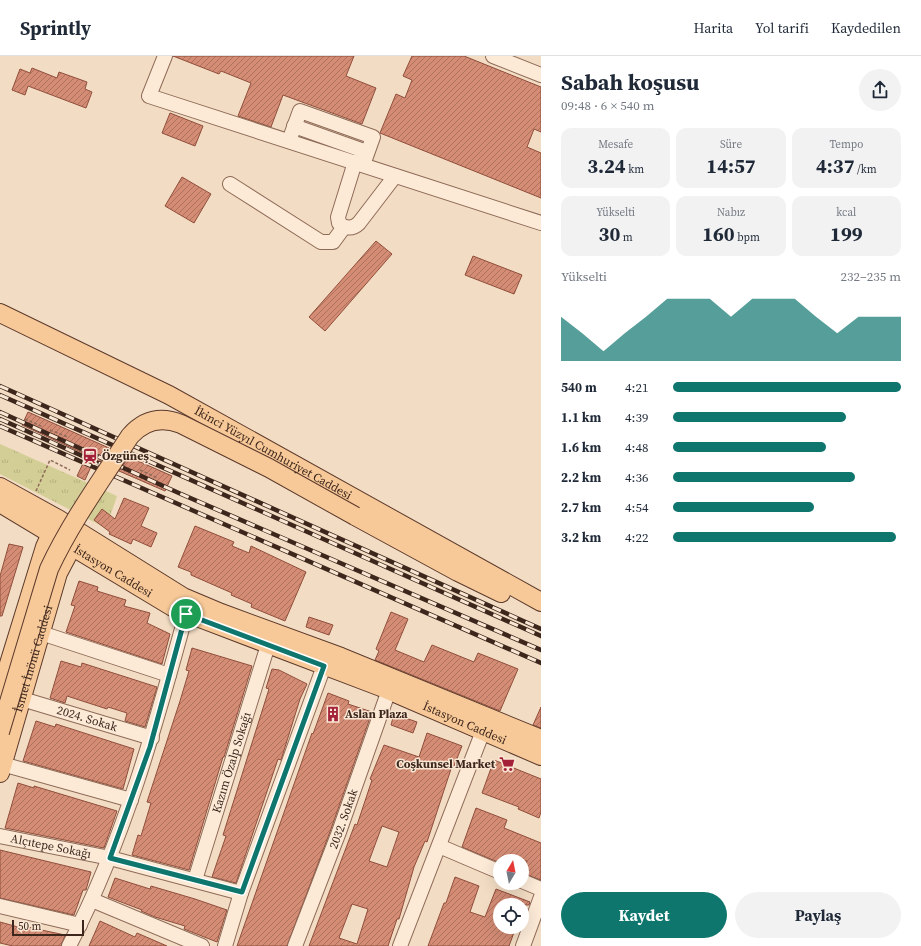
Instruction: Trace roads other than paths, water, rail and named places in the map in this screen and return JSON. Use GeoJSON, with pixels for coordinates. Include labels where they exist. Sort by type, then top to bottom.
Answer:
{"type":"FeatureCollection","features":[{"type":"Feature","properties":{"kind":"main road","name":"İkinci Yüzyıl Cumhuriyet Caddesi"},"geometry":{"type":"LineString","coordinates":[[0,313],[169,395],[541,602]]}},
{"type":"Feature","properties":{"kind":"main road"},"geometry":{"type":"LineString","coordinates":[[0,732],[49,569],[58,550],[130,436],[140,427],[158,419],[169,420],[181,424],[263,465],[458,572],[506,595],[541,608]]}},
{"type":"Feature","properties":{"kind":"main road","name":"İstasyon Caddesi"},"geometry":{"type":"LineString","coordinates":[[0,487],[30,505],[54,527]]}},
{"type":"Feature","properties":{"kind":"main road","name":"İstasyon Caddesi"},"geometry":{"type":"LineString","coordinates":[[0,504],[54,527],[186,614],[389,690],[541,756]]}},
{"type":"Feature","properties":{"kind":"main road","name":"İsmet İnönü Caddesi"},"geometry":{"type":"LineString","coordinates":[[0,693],[3,666],[54,527]]}},
{"type":"Feature","properties":{"kind":"main road","name":"İstasyon Caddesi"},"geometry":{"type":"LineString","coordinates":[[75,540],[183,597],[221,613],[341,657],[541,739]]}},
{"type":"Feature","properties":{"kind":"main road","name":"İsmet İnönü Caddesi"},"geometry":{"type":"LineString","coordinates":[[1,769],[58,573],[75,540]]}},
{"type":"Feature","properties":{"kind":"street"},"geometry":{"type":"LineString","coordinates":[[165,56],[149,96],[289,141],[362,160],[395,176],[541,223]]}},
{"type":"Feature","properties":{"kind":"street"},"geometry":{"type":"LineString","coordinates":[[493,56],[541,75]]}},
{"type":"Feature","properties":{"kind":"street"},"geometry":{"type":"LineString","coordinates":[[289,141],[300,111],[373,137],[338,217],[339,223],[344,227],[354,227],[359,223],[395,176]]}},
{"type":"Feature","properties":{"kind":"street"},"geometry":{"type":"LineString","coordinates":[[230,184],[321,242],[333,242],[344,227]]}},
{"type":"Feature","properties":{"kind":"street"},"geometry":{"type":"LineString","coordinates":[[69,946],[92,900],[110,858],[131,800],[152,738],[186,614]]}},
{"type":"Feature","properties":{"kind":"street"},"geometry":{"type":"LineString","coordinates":[[41,633],[169,675]]}},
{"type":"Feature","properties":{"kind":"street","name":"Kazım Özalp Sokağı"},"geometry":{"type":"LineString","coordinates":[[194,880],[268,645]]}},
{"type":"Feature","properties":{"kind":"street"},"geometry":{"type":"LineString","coordinates":[[225,946],[242,892],[324,666]]}},
{"type":"Feature","properties":{"kind":"street","name":"2032. Sokak"},"geometry":{"type":"LineString","coordinates":[[295,946],[339,832],[389,690]]}},
{"type":"Feature","properties":{"kind":"street","name":"2024. Sokak"},"geometry":{"type":"LineString","coordinates":[[22,699],[152,738]]}},
{"type":"Feature","properties":{"kind":"street"},"geometry":{"type":"LineString","coordinates":[[400,946],[483,731]]}},
{"type":"Feature","properties":{"kind":"street"},"geometry":{"type":"LineString","coordinates":[[1,769],[131,800]]}},
{"type":"Feature","properties":{"kind":"street","name":"Alçıtepe Sokağı"},"geometry":{"type":"LineString","coordinates":[[0,836],[110,858],[242,892]]}},
{"type":"Feature","properties":{"kind":"street"},"geometry":{"type":"LineString","coordinates":[[438,846],[493,869]]}},
{"type":"Feature","properties":{"kind":"street"},"geometry":{"type":"LineString","coordinates":[[529,884],[541,889]]}},
{"type":"Feature","properties":{"kind":"street"},"geometry":{"type":"LineString","coordinates":[[523,946],[541,897]]}},
{"type":"Feature","properties":{"kind":"street"},"geometry":{"type":"LineString","coordinates":[[92,900],[202,946]]}},
{"type":"Feature","properties":{"kind":"street"},"geometry":{"type":"LineString","coordinates":[[0,906],[80,925]]}},
{"type":"Feature","properties":{"kind":"railway"},"geometry":{"type":"LineString","coordinates":[[0,386],[541,629]]}},
{"type":"Feature","properties":{"kind":"railway"},"geometry":{"type":"LineString","coordinates":[[0,395],[541,636]]}},
{"type":"Feature","properties":{"kind":"railway"},"geometry":{"type":"LineString","coordinates":[[0,412],[181,494],[541,650]]}},
{"type":"Feature","properties":{"kind":"railway"},"geometry":{"type":"LineString","coordinates":[[0,419],[116,471]]}},
{"type":"Feature","properties":{"kind":"railway"},"geometry":{"type":"LineString","coordinates":[[0,426],[541,663]]}},
{"type":"Feature","properties":{"kind":"place","name":"Özgüneş"},"geometry":{"type":"Point","coordinates":[90,456]}},
{"type":"Feature","properties":{"kind":"place","name":"Aslan Plaza"},"geometry":{"type":"Point","coordinates":[333,714]}},
{"type":"Feature","properties":{"kind":"place","name":"Coşkunsel Market"},"geometry":{"type":"Point","coordinates":[507,764]}}]}
